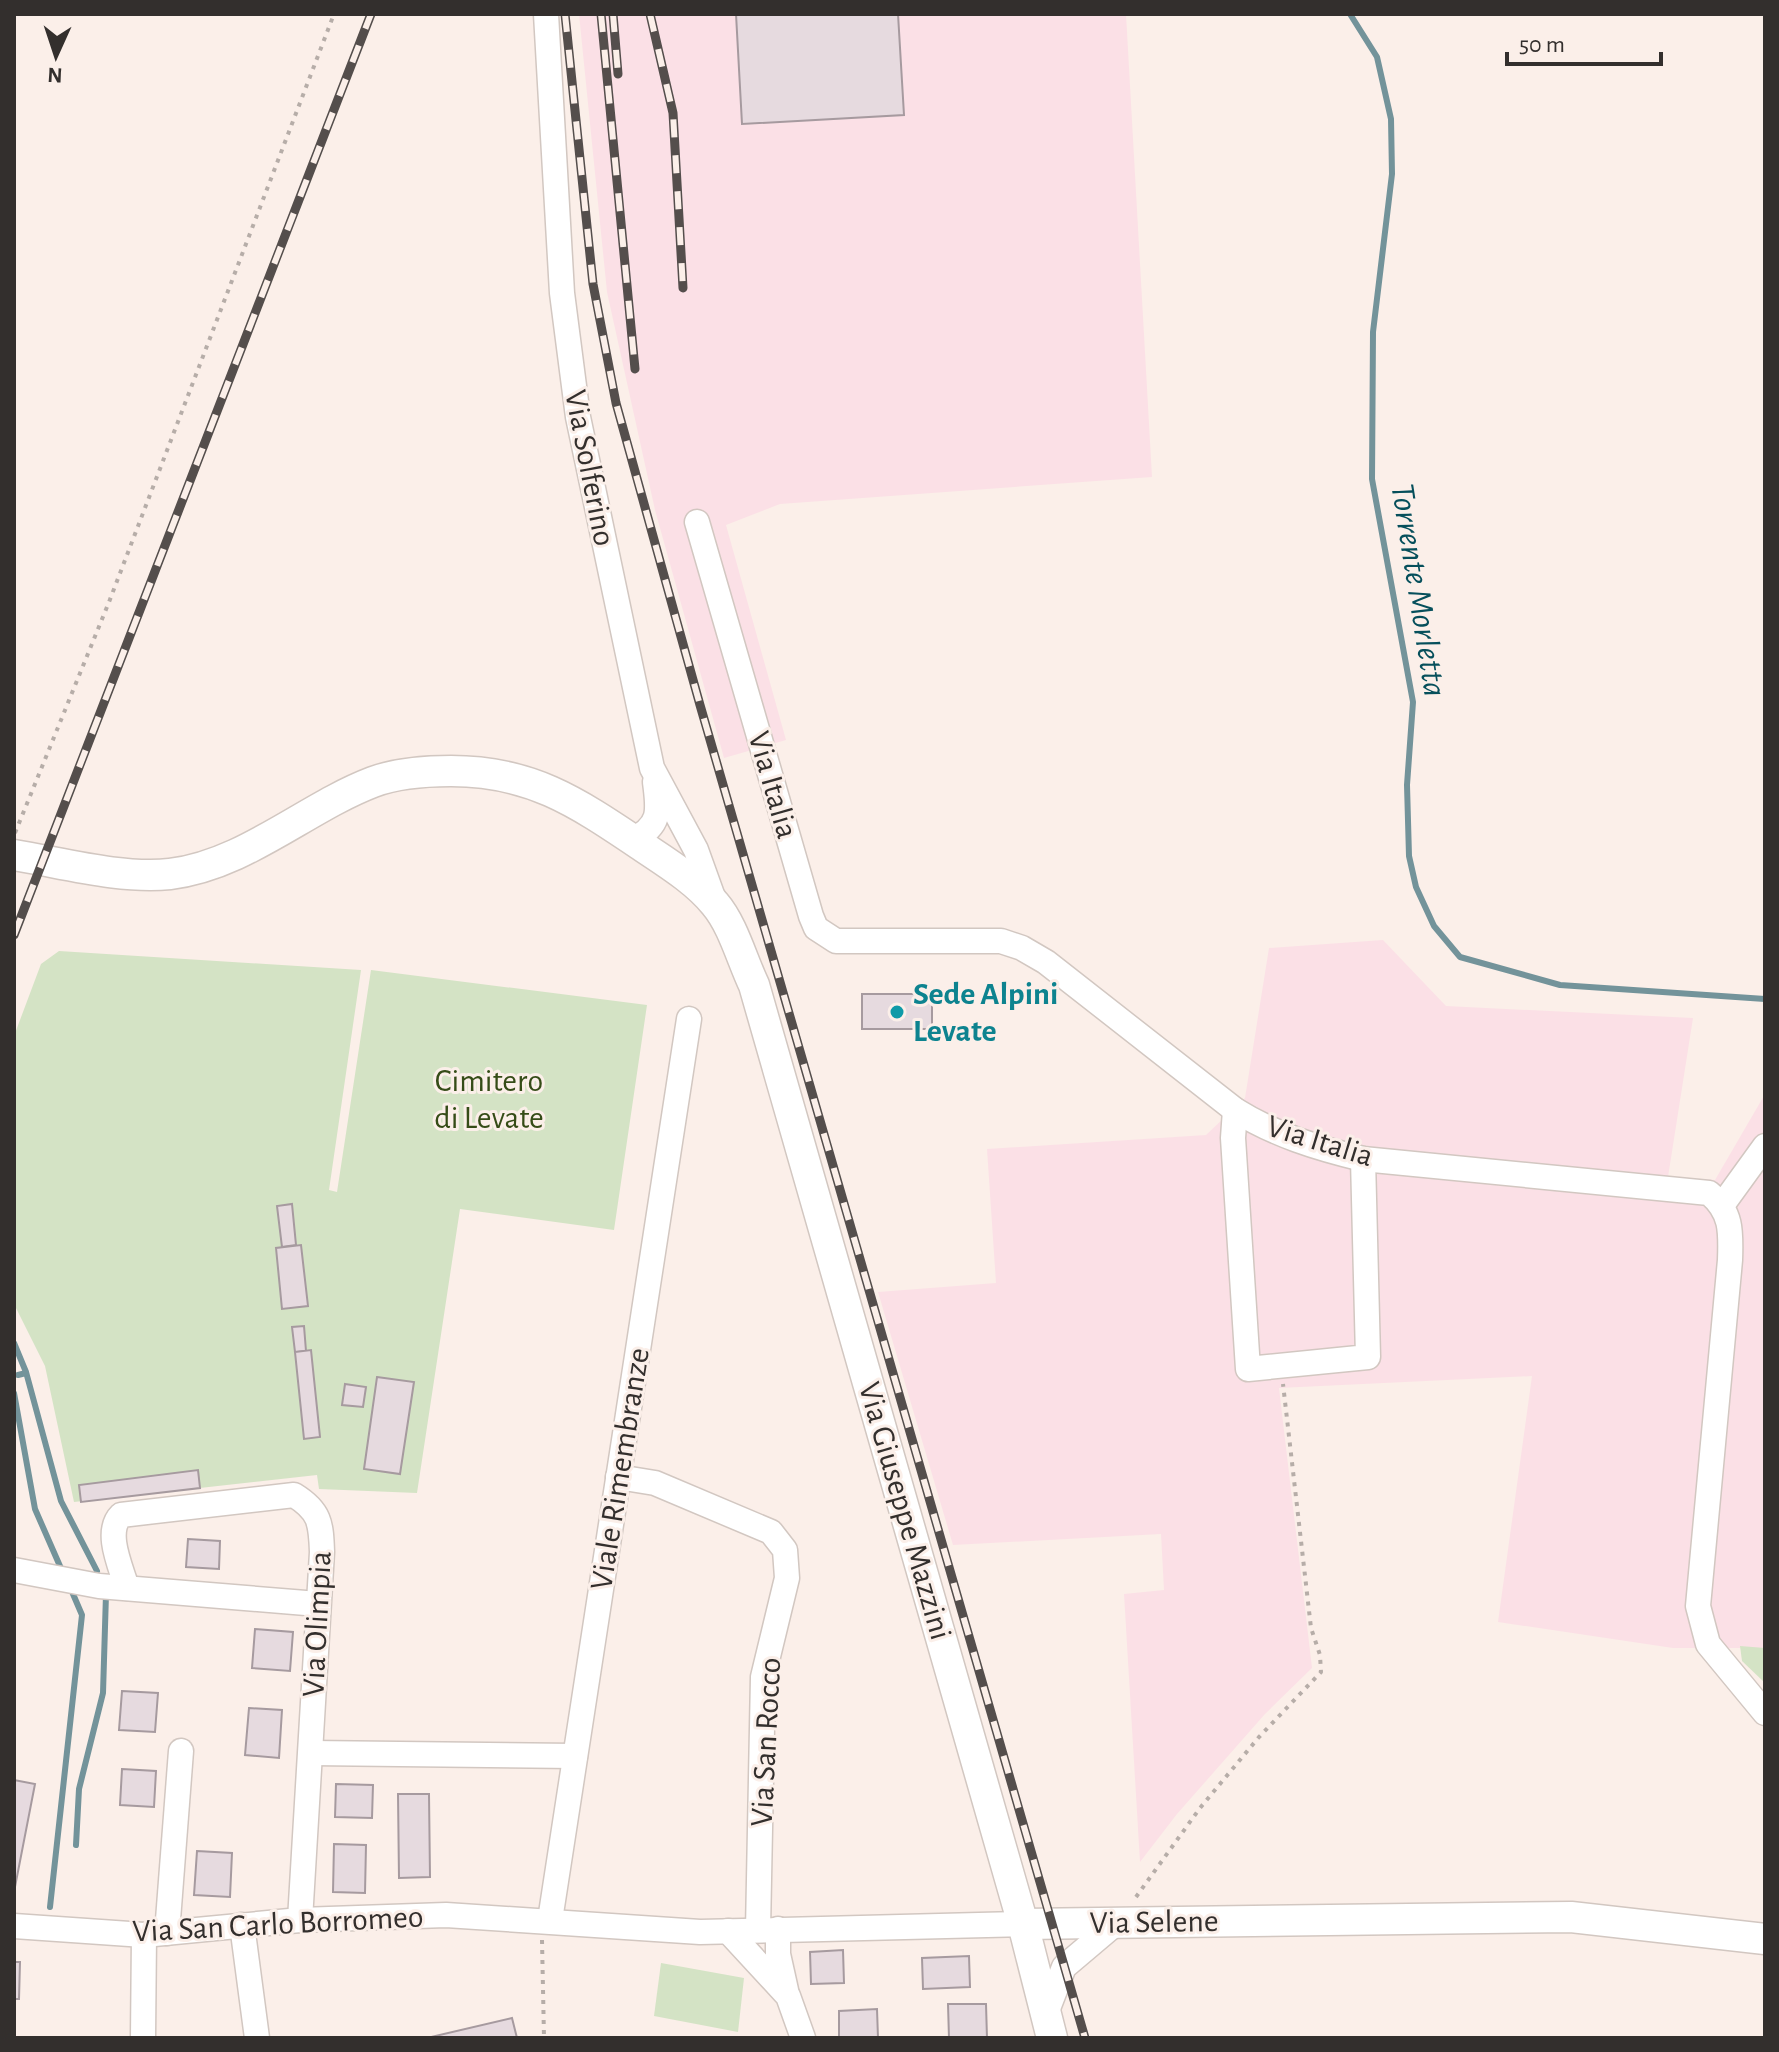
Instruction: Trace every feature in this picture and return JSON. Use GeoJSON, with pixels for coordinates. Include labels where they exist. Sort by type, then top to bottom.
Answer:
{"type":"FeatureCollection","features":[{"type":"Feature","properties":{"kind":"street","name":"Via Solferino"},"geometry":{"type":"LineString","coordinates":[[546,14],[562,293],[578,417],[652,768],[681,819],[715,904]]}},
{"type":"Feature","properties":{"kind":"street","name":"Via Italia"},"geometry":{"type":"LineString","coordinates":[[697,522],[816,928],[836,941],[1001,941],[1022,948],[1046,962],[1235,1110],[1267,1130],[1363,1159],[1709,1193],[1723,1204]]}},
{"type":"Feature","properties":{"kind":"street"},"geometry":{"type":"LineString","coordinates":[[632,840],[649,832],[660,813],[652,768]]}},
{"type":"Feature","properties":{"kind":"street"},"geometry":{"type":"LineString","coordinates":[[14,855],[132,873],[170,874],[246,849],[331,799],[366,785],[426,771],[508,774],[581,805],[668,864],[715,904]]}},
{"type":"Feature","properties":{"kind":"street"},"geometry":{"type":"LineString","coordinates":[[668,864],[681,840],[681,819]]}},
{"type":"Feature","properties":{"kind":"street","name":"Via Giuseppe Mazzini"},"geometry":{"type":"LineString","coordinates":[[715,904],[754,985],[1050,2024]]}},
{"type":"Feature","properties":{"kind":"street","name":"Viale Rimembranze"},"geometry":{"type":"LineString","coordinates":[[546,1919],[575,1756],[689,1019]]}},
{"type":"Feature","properties":{"kind":"street"},"geometry":{"type":"LineString","coordinates":[[1235,1110],[1233,1138],[1248,1369],[1368,1357],[1363,1159]]}},
{"type":"Feature","properties":{"kind":"street"},"geometry":{"type":"LineString","coordinates":[[1765,1146],[1723,1204],[1731,1226],[1730,1260],[1698,1606],[1708,1644],[1765,1713]]}},
{"type":"Feature","properties":{"kind":"street","name":"Via San Rocco"},"geometry":{"type":"LineString","coordinates":[[618,1477],[655,1483],[771,1532],[785,1550],[787,1578],[763,1677],[768,1929],[803,2038]]}},
{"type":"Feature","properties":{"kind":"street","name":"Via Olimpia"},"geometry":{"type":"LineString","coordinates":[[127,1588],[113,1533],[115,1520],[121,1515],[294,1495],[312,1506],[321,1527],[300,1920]]}},
{"type":"Feature","properties":{"kind":"street"},"geometry":{"type":"LineString","coordinates":[[14,1570],[99,1586],[318,1604]]}},
{"type":"Feature","properties":{"kind":"street"},"geometry":{"type":"LineString","coordinates":[[143,2038],[181,1751]]}},
{"type":"Feature","properties":{"kind":"street"},"geometry":{"type":"LineString","coordinates":[[311,1753],[575,1756]]}},
{"type":"Feature","properties":{"kind":"street","name":"Via San Carlo Borromeo"},"geometry":{"type":"LineString","coordinates":[[14,1926],[156,1934],[300,1920],[417,1915],[546,1919]]}},
{"type":"Feature","properties":{"kind":"street"},"geometry":{"type":"LineString","coordinates":[[1050,2024],[1064,1967],[1122,1915]]}},
{"type":"Feature","properties":{"kind":"street","name":"Via Selene"},"geometry":{"type":"LineString","coordinates":[[546,1919],[728,1931],[1023,1924],[1122,1915],[1571,1917],[1765,1939]]}},
{"type":"Feature","properties":{"kind":"street"},"geometry":{"type":"LineString","coordinates":[[242,1925],[257,2038]]}},
{"type":"Feature","properties":{"kind":"street"},"geometry":{"type":"LineString","coordinates":[[728,1931],[788,1996]]}},
{"type":"Feature","properties":{"kind":"path"},"geometry":{"type":"LineString","coordinates":[[14,835],[109,602],[334,14]]}},
{"type":"Feature","properties":{"kind":"path"},"geometry":{"type":"LineString","coordinates":[[1122,1915],[1200,1808],[1259,1737],[1321,1672],[1320,1655],[1311,1628],[1281,1366]]}},
{"type":"Feature","properties":{"kind":"path"},"geometry":{"type":"LineString","coordinates":[[544,2038],[546,1919]]}},
{"type":"Feature","properties":{"kind":"shaded area"},"geometry":{"type":"Polygon","coordinates":[[[579,14],[1126,14],[1152,477],[780,504],[726,525],[786,740],[724,758],[655,510],[607,292],[579,14]]]}},
{"type":"Feature","properties":{"kind":"shaded area"},"geometry":{"type":"Polygon","coordinates":[[[1383,940],[1446,1006],[1693,1018],[1668,1177],[1715,1180],[1765,1094],[1765,1648],[1673,1648],[1498,1622],[1532,1376],[1279,1388],[1312,1668],[1265,1714],[1177,1814],[1140,1862],[1124,1594],[1164,1590],[1161,1534],[953,1545],[878,1292],[996,1283],[987,1149],[1206,1135],[1245,1098],[1269,948],[1383,940]]]}},
{"type":"Feature","properties":{"kind":"green space","name":"Cimitero di Levate"},"geometry":{"type":"Polygon","coordinates":[[[59,951],[361,970],[329,1190],[337,1192],[371,970],[647,1005],[614,1230],[460,1209],[417,1493],[319,1489],[317,1475],[74,1502],[45,1366],[14,1304],[14,1036],[41,964],[59,951]]]}},
{"type":"Feature","properties":{"kind":"green space"},"geometry":{"type":"Polygon","coordinates":[[[1740,1646],[1765,1648],[1765,1683],[1742,1661],[1740,1646]]]}},
{"type":"Feature","properties":{"kind":"green space"},"geometry":{"type":"Polygon","coordinates":[[[661,1963],[744,1978],[738,2032],[654,2016],[661,1963]]]}},
{"type":"Feature","properties":{"kind":"building"},"geometry":{"type":"Polygon","coordinates":[[[736,14],[898,14],[904,115],[742,124],[736,14]]]}},
{"type":"Feature","properties":{"kind":"building","name":"Sede Alpini Levate"},"geometry":{"type":"Polygon","coordinates":[[[862,994],[932,994],[932,1029],[862,1029],[862,994]]]}},
{"type":"Feature","properties":{"kind":"building"},"geometry":{"type":"Polygon","coordinates":[[[292,1204],[296,1245],[282,1247],[277,1206],[292,1204]]]}},
{"type":"Feature","properties":{"kind":"building"},"geometry":{"type":"Polygon","coordinates":[[[301,1245],[308,1306],[282,1309],[276,1248],[301,1245]]]}},
{"type":"Feature","properties":{"kind":"building"},"geometry":{"type":"Polygon","coordinates":[[[304,1326],[306,1351],[295,1352],[292,1327],[304,1326]]]}},
{"type":"Feature","properties":{"kind":"building"},"geometry":{"type":"Polygon","coordinates":[[[311,1350],[320,1437],[304,1439],[295,1352],[311,1350]]]}},
{"type":"Feature","properties":{"kind":"building"},"geometry":{"type":"Polygon","coordinates":[[[377,1377],[414,1382],[400,1474],[364,1469],[377,1377]]]}},
{"type":"Feature","properties":{"kind":"building"},"geometry":{"type":"Polygon","coordinates":[[[345,1384],[366,1387],[363,1407],[342,1405],[345,1384]]]}},
{"type":"Feature","properties":{"kind":"building"},"geometry":{"type":"Polygon","coordinates":[[[198,1470],[200,1488],[81,1502],[79,1485],[198,1470]]]}},
{"type":"Feature","properties":{"kind":"building"},"geometry":{"type":"Polygon","coordinates":[[[188,1539],[220,1541],[219,1569],[186,1567],[188,1539]]]}},
{"type":"Feature","properties":{"kind":"building"},"geometry":{"type":"Polygon","coordinates":[[[255,1629],[293,1632],[290,1671],[252,1668],[255,1629]]]}},
{"type":"Feature","properties":{"kind":"building"},"geometry":{"type":"Polygon","coordinates":[[[122,1691],[158,1693],[155,1732],[119,1730],[122,1691]]]}},
{"type":"Feature","properties":{"kind":"building"},"geometry":{"type":"Polygon","coordinates":[[[249,1708],[282,1710],[279,1758],[245,1755],[249,1708]]]}},
{"type":"Feature","properties":{"kind":"building"},"geometry":{"type":"Polygon","coordinates":[[[122,1769],[156,1771],[154,1807],[120,1805],[122,1769]]]}},
{"type":"Feature","properties":{"kind":"building"},"geometry":{"type":"Polygon","coordinates":[[[14,1780],[35,1784],[15,1887],[14,1886],[14,1780]]]}},
{"type":"Feature","properties":{"kind":"building"},"geometry":{"type":"Polygon","coordinates":[[[336,1784],[373,1785],[372,1818],[335,1817],[336,1784]]]}},
{"type":"Feature","properties":{"kind":"building"},"geometry":{"type":"Polygon","coordinates":[[[398,1794],[429,1794],[430,1877],[399,1878],[398,1794]]]}},
{"type":"Feature","properties":{"kind":"building"},"geometry":{"type":"Polygon","coordinates":[[[334,1844],[366,1845],[365,1893],[333,1892],[334,1844]]]}},
{"type":"Feature","properties":{"kind":"building"},"geometry":{"type":"Polygon","coordinates":[[[197,1851],[232,1853],[230,1897],[194,1895],[197,1851]]]}},
{"type":"Feature","properties":{"kind":"building"},"geometry":{"type":"Polygon","coordinates":[[[843,1950],[844,1983],[811,1984],[810,1952],[843,1950]]]}},
{"type":"Feature","properties":{"kind":"building"},"geometry":{"type":"Polygon","coordinates":[[[969,1956],[970,1987],[923,1989],[922,1958],[969,1956]]]}},
{"type":"Feature","properties":{"kind":"building"},"geometry":{"type":"Polygon","coordinates":[[[14,1962],[20,1962],[19,1999],[14,1999],[14,1962]]]}},
{"type":"Feature","properties":{"kind":"building"},"geometry":{"type":"Polygon","coordinates":[[[948,2004],[986,2004],[987,2038],[949,2038],[948,2004]]]}},
{"type":"Feature","properties":{"kind":"building"},"geometry":{"type":"Polygon","coordinates":[[[877,2009],[878,2038],[839,2038],[839,2011],[877,2009]]]}},
{"type":"Feature","properties":{"kind":"building"},"geometry":{"type":"Polygon","coordinates":[[[512,2018],[517,2038],[431,2038],[431,2037],[512,2018]]]}},
{"type":"Feature","properties":{"kind":"waterway","name":"Torrente Morletta"},"geometry":{"type":"LineString","coordinates":[[1350,14],[1377,57],[1391,119],[1392,174],[1373,332],[1372,479],[1413,702],[1407,785],[1409,856],[1416,887],[1434,926],[1460,957],[1560,985],[1765,999]]}},
{"type":"Feature","properties":{"kind":"waterway"},"geometry":{"type":"LineString","coordinates":[[14,1343],[26,1372],[61,1501],[97,1571]]}},
{"type":"Feature","properties":{"kind":"waterway"},"geometry":{"type":"LineString","coordinates":[[18,1375],[26,1373]]}},
{"type":"Feature","properties":{"kind":"waterway"},"geometry":{"type":"LineString","coordinates":[[14,1393],[35,1509],[63,1573]]}},
{"type":"Feature","properties":{"kind":"waterway"},"geometry":{"type":"LineString","coordinates":[[50,1907],[82,1615],[70,1587]]}},
{"type":"Feature","properties":{"kind":"waterway"},"geometry":{"type":"LineString","coordinates":[[76,1845],[79,1789],[103,1693],[106,1594]]}},
{"type":"Feature","properties":{"kind":"railway"},"geometry":{"type":"LineString","coordinates":[[14,935],[371,14]]}},
{"type":"Feature","properties":{"kind":"railway"},"geometry":{"type":"LineString","coordinates":[[565,14],[593,284],[616,403],[700,705],[1085,2038]]}},
{"type":"Feature","properties":{"kind":"railway"},"geometry":{"type":"LineString","coordinates":[[601,14],[635,369]]}},
{"type":"Feature","properties":{"kind":"railway"},"geometry":{"type":"LineString","coordinates":[[613,14],[618,74]]}},
{"type":"Feature","properties":{"kind":"railway"},"geometry":{"type":"LineString","coordinates":[[650,14],[673,113],[683,288]]}},
{"type":"Feature","properties":{"kind":"place","name":"Sede Alpini Levate"},"geometry":{"type":"Point","coordinates":[897,1012]}}]}
